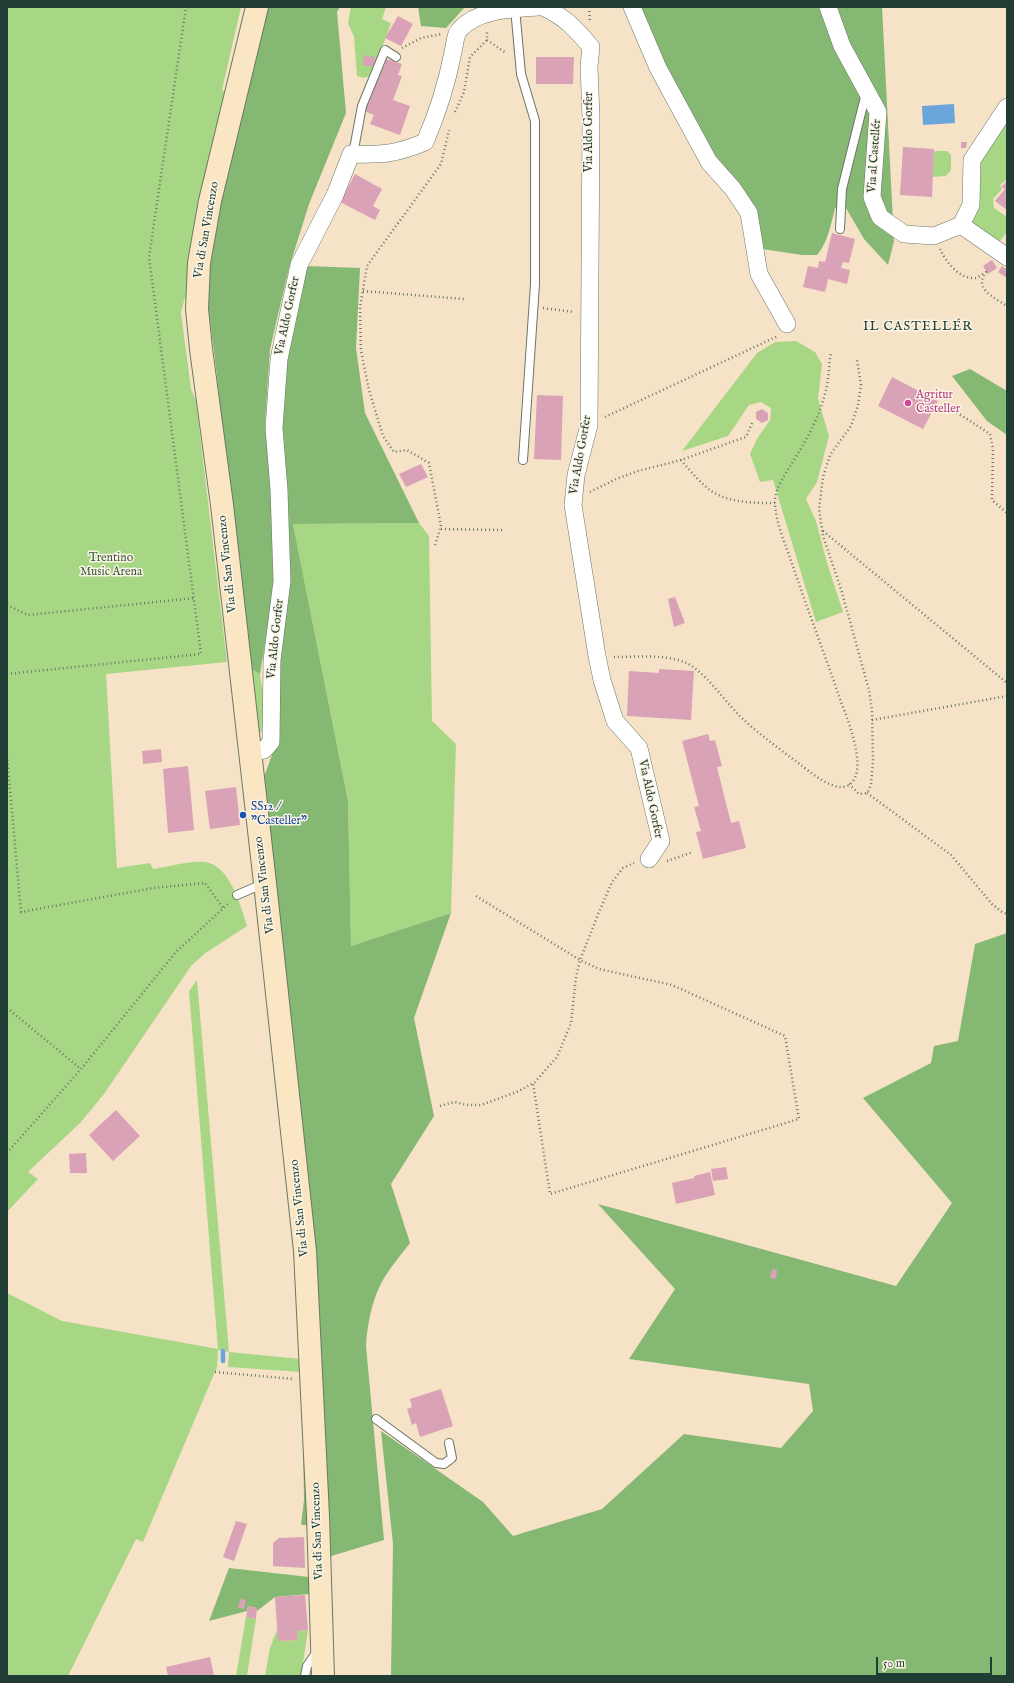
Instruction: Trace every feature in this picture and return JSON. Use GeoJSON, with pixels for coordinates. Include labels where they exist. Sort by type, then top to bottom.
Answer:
{"type":"FeatureCollection","features":[{"type":"Feature","properties":{"kind":"main road","name":"Via di San Vincenzo"},"geometry":{"type":"LineString","coordinates":[[257,7],[210,201],[199,263],[197,310],[222,505],[305,1251],[312,1380],[323,1643],[323,1676]]}},
{"type":"Feature","properties":{"kind":"street"},"geometry":{"type":"LineString","coordinates":[[632,7],[658,68],[709,162],[733,189],[749,213],[760,274],[785,330]]}},
{"type":"Feature","properties":{"kind":"street","name":"Via al Castellér"},"geometry":{"type":"LineString","coordinates":[[828,7],[842,46],[878,112],[872,197],[880,217],[904,234],[934,236],[961,225]]}},
{"type":"Feature","properties":{"kind":"street","name":"Via Aldo Gorfer"},"geometry":{"type":"LineString","coordinates":[[250,754],[264,750],[271,742],[272,660],[282,581],[279,490],[274,428],[279,359],[299,265],[335,195],[351,154],[380,155],[403,151],[425,142],[442,98],[456,37],[459,30],[466,24],[487,13],[515,8],[539,10],[558,14],[572,24],[591,47],[589,426],[576,475],[573,505],[602,680],[615,721],[639,748],[661,841],[649,859]]}},
{"type":"Feature","properties":{"kind":"street"},"geometry":{"type":"LineString","coordinates":[[1007,107],[972,160],[971,205],[961,225],[1007,257]]}},
{"type":"Feature","properties":{"kind":"lane"},"geometry":{"type":"LineString","coordinates":[[515,8],[521,74],[534,121],[535,284],[523,460]]}},
{"type":"Feature","properties":{"kind":"lane"},"geometry":{"type":"LineString","coordinates":[[351,154],[354,149],[362,106],[384,50],[396,57]]}},
{"type":"Feature","properties":{"kind":"lane"},"geometry":{"type":"LineString","coordinates":[[840,228],[842,189],[867,92]]}},
{"type":"Feature","properties":{"kind":"lane"},"geometry":{"type":"LineString","coordinates":[[237,895],[265,883]]}},
{"type":"Feature","properties":{"kind":"lane"},"geometry":{"type":"LineString","coordinates":[[376,1419],[436,1463],[444,1464],[452,1458],[449,1443]]}},
{"type":"Feature","properties":{"kind":"lane"},"geometry":{"type":"LineString","coordinates":[[305,1676],[307,1666],[323,1643]]}},
{"type":"Feature","properties":{"kind":"path"},"geometry":{"type":"LineString","coordinates":[[7,674],[201,654],[195,598],[149,257],[186,7]]}},
{"type":"Feature","properties":{"kind":"path"},"geometry":{"type":"LineString","coordinates":[[453,117],[464,92],[470,57],[487,40],[487,13]]}},
{"type":"Feature","properties":{"kind":"path"},"geometry":{"type":"LineString","coordinates":[[396,57],[400,49],[409,43],[421,38],[446,33]]}},
{"type":"Feature","properties":{"kind":"path"},"geometry":{"type":"LineString","coordinates":[[487,40],[506,54]]}},
{"type":"Feature","properties":{"kind":"path"},"geometry":{"type":"LineString","coordinates":[[435,545],[441,529],[437,495],[430,463],[407,450],[394,452],[384,436],[369,390],[361,351],[360,307],[367,266],[441,164],[450,123]]}},
{"type":"Feature","properties":{"kind":"path"},"geometry":{"type":"LineString","coordinates":[[934,236],[946,260],[959,273],[966,277],[976,278],[986,272],[981,278],[981,283],[987,292],[1007,306]]}},
{"type":"Feature","properties":{"kind":"path"},"geometry":{"type":"LineString","coordinates":[[363,291],[464,299]]}},
{"type":"Feature","properties":{"kind":"path"},"geometry":{"type":"LineString","coordinates":[[533,307],[590,314]]}},
{"type":"Feature","properties":{"kind":"path"},"geometry":{"type":"LineString","coordinates":[[589,426],[785,330]]}},
{"type":"Feature","properties":{"kind":"path"},"geometry":{"type":"LineString","coordinates":[[597,656],[672,658],[686,663],[698,671],[746,722],[811,773],[832,785],[840,787],[849,784],[854,778],[857,770],[857,758],[854,743],[845,712],[779,524],[775,503],[777,490],[802,448],[820,409],[827,386],[831,352]]}},
{"type":"Feature","properties":{"kind":"path"},"geometry":{"type":"LineString","coordinates":[[857,360],[861,385],[858,405],[852,426],[830,455],[823,477],[819,509],[822,531],[841,589],[869,690],[872,720],[871,785],[867,793]]}},
{"type":"Feature","properties":{"kind":"path"},"geometry":{"type":"LineString","coordinates":[[950,408],[990,434],[993,449],[992,500],[1007,513]]}},
{"type":"Feature","properties":{"kind":"path"},"geometry":{"type":"LineString","coordinates":[[586,494],[631,473],[681,460],[746,438],[753,421]]}},
{"type":"Feature","properties":{"kind":"path"},"geometry":{"type":"LineString","coordinates":[[681,460],[704,486],[716,494],[739,501],[753,503],[775,503]]}},
{"type":"Feature","properties":{"kind":"path"},"geometry":{"type":"LineString","coordinates":[[441,529],[504,530]]}},
{"type":"Feature","properties":{"kind":"path"},"geometry":{"type":"LineString","coordinates":[[822,531],[1007,683]]}},
{"type":"Feature","properties":{"kind":"path"},"geometry":{"type":"LineString","coordinates":[[7,605],[28,615],[195,598]]}},
{"type":"Feature","properties":{"kind":"path"},"geometry":{"type":"LineString","coordinates":[[872,720],[1007,696]]}},
{"type":"Feature","properties":{"kind":"path"},"geometry":{"type":"LineString","coordinates":[[7,756],[21,912],[153,888],[205,883],[223,908]]}},
{"type":"Feature","properties":{"kind":"path"},"geometry":{"type":"LineString","coordinates":[[849,784],[859,794],[867,793],[951,855],[992,904],[1007,914]]}},
{"type":"Feature","properties":{"kind":"path"},"geometry":{"type":"LineString","coordinates":[[7,805],[12,808]]}},
{"type":"Feature","properties":{"kind":"path"},"geometry":{"type":"LineString","coordinates":[[440,1106],[454,1102],[468,1105],[481,1104],[518,1091],[533,1083],[557,1057],[571,1023],[576,977],[580,960],[612,882],[623,868],[638,862],[649,859],[659,864],[693,852]]}},
{"type":"Feature","properties":{"kind":"path"},"geometry":{"type":"LineString","coordinates":[[7,1153],[80,1069],[176,952],[237,895]]}},
{"type":"Feature","properties":{"kind":"path"},"geometry":{"type":"LineString","coordinates":[[476,896],[580,960],[599,969],[672,985],[785,1036],[799,1119],[550,1194],[533,1083]]}},
{"type":"Feature","properties":{"kind":"path"},"geometry":{"type":"LineString","coordinates":[[7,1008],[80,1069]]}},
{"type":"Feature","properties":{"kind":"path"},"geometry":{"type":"LineString","coordinates":[[215,1372],[312,1380]]}},
{"type":"Feature","properties":{"kind":"green space","name":"Trentino Music Arena"},"geometry":{"type":"Polygon","coordinates":[[[7,7],[241,7],[222,90],[228,94],[192,297],[185,297],[181,313],[191,389],[196,401],[227,662],[106,674],[117,868],[150,863],[153,869],[193,862],[205,862],[214,865],[228,879],[233,888],[238,898],[247,926],[204,954],[191,966],[104,1094],[81,1122],[28,1172],[38,1179],[7,1212],[7,7]]]}},
{"type":"Feature","properties":{"kind":"green space"},"geometry":{"type":"Polygon","coordinates":[[[267,7],[340,7],[337,12],[346,113],[309,204],[289,268],[270,349],[265,424],[274,523],[275,584],[260,674],[249,668],[209,312],[209,288],[211,249],[223,184],[267,7]]]}},
{"type":"Feature","properties":{"kind":"green space"},"geometry":{"type":"Polygon","coordinates":[[[351,7],[386,7],[382,19],[391,23],[372,75],[364,78],[357,76],[354,37],[348,23],[351,7]]]}},
{"type":"Feature","properties":{"kind":"green space"},"geometry":{"type":"Polygon","coordinates":[[[418,7],[465,7],[446,28],[421,26],[418,7]]]}},
{"type":"Feature","properties":{"kind":"green space"},"geometry":{"type":"Polygon","coordinates":[[[636,7],[882,7],[894,241],[888,265],[864,239],[846,208],[835,208],[826,239],[817,255],[802,255],[762,249],[731,175],[712,151],[691,120],[636,7]]]}},
{"type":"Feature","properties":{"kind":"green space"},"geometry":{"type":"Polygon","coordinates":[[[1007,122],[1007,179],[1000,185],[1002,189],[993,199],[994,208],[1007,217],[1007,232],[999,242],[976,229],[972,222],[977,160],[1007,122]]]}},
{"type":"Feature","properties":{"kind":"green space"},"geometry":{"type":"Polygon","coordinates":[[[947,151],[951,155],[951,170],[946,176],[932,177],[934,152],[947,151]]]}},
{"type":"Feature","properties":{"kind":"green space"},"geometry":{"type":"Polygon","coordinates":[[[305,266],[360,268],[356,348],[365,413],[419,523],[293,524],[348,801],[351,946],[451,913],[414,1018],[434,1116],[391,1184],[410,1243],[391,1268],[379,1288],[372,1307],[367,1333],[366,1346],[384,1540],[328,1557],[307,1161],[275,907],[263,780],[277,741],[279,425],[284,359],[305,266]]]}},
{"type":"Feature","properties":{"kind":"green space"},"geometry":{"type":"Polygon","coordinates":[[[796,341],[815,352],[822,364],[818,399],[829,436],[817,482],[806,499],[816,521],[827,563],[843,612],[816,622],[773,480],[760,482],[750,454],[757,439],[770,420],[771,408],[761,402],[749,405],[728,436],[682,451],[757,353],[775,342],[796,341]]]}},
{"type":"Feature","properties":{"kind":"green space"},"geometry":{"type":"Polygon","coordinates":[[[970,369],[1007,391],[1007,435],[987,421],[952,376],[970,369]]]}},
{"type":"Feature","properties":{"kind":"green space"},"geometry":{"type":"Polygon","coordinates":[[[419,523],[429,536],[432,721],[456,744],[451,913],[351,946],[348,801],[293,524],[419,523]]]}},
{"type":"Feature","properties":{"kind":"green space"},"geometry":{"type":"Polygon","coordinates":[[[249,668],[260,674],[264,701],[262,731],[259,734],[249,668]]]}},
{"type":"Feature","properties":{"kind":"green space"},"geometry":{"type":"Polygon","coordinates":[[[1007,933],[1007,1676],[391,1676],[393,1544],[381,1431],[483,1502],[513,1536],[602,1509],[684,1434],[781,1448],[813,1411],[809,1384],[629,1359],[675,1289],[598,1204],[896,1286],[952,1203],[863,1098],[931,1063],[934,1046],[958,1041],[975,944],[1007,933]]]}},
{"type":"Feature","properties":{"kind":"green space"},"geometry":{"type":"Polygon","coordinates":[[[197,980],[229,1352],[218,1350],[217,1367],[143,1542],[136,1539],[68,1676],[7,1676],[7,1293],[62,1321],[218,1349],[189,991],[197,980]]]}},
{"type":"Feature","properties":{"kind":"green space"},"geometry":{"type":"Polygon","coordinates":[[[229,1352],[301,1359],[302,1372],[228,1367],[229,1352]]]}},
{"type":"Feature","properties":{"kind":"green space"},"geometry":{"type":"Polygon","coordinates":[[[303,1440],[306,1440],[308,1525],[301,1525],[304,1500],[303,1440]]]}},
{"type":"Feature","properties":{"kind":"green space"},"geometry":{"type":"Polygon","coordinates":[[[229,1568],[309,1577],[310,1594],[275,1597],[257,1611],[257,1608],[248,1606],[247,1611],[209,1621],[229,1568]]]}},
{"type":"Feature","properties":{"kind":"green space"},"geometry":{"type":"Polygon","coordinates":[[[246,1617],[256,1619],[247,1676],[236,1676],[246,1617]]]}},
{"type":"Feature","properties":{"kind":"green space"},"geometry":{"type":"Polygon","coordinates":[[[277,1630],[279,1641],[298,1640],[297,1631],[308,1630],[301,1676],[265,1676],[270,1648],[277,1630]]]}},
{"type":"Feature","properties":{"kind":"water"},"geometry":{"type":"Polygon","coordinates":[[[954,104],[955,123],[923,125],[922,106],[954,104]]]}},
{"type":"Feature","properties":{"kind":"building"},"geometry":{"type":"Polygon","coordinates":[[[398,16],[413,24],[401,46],[385,38],[398,16]]]}},
{"type":"Feature","properties":{"kind":"building"},"geometry":{"type":"Polygon","coordinates":[[[365,54],[369,57],[375,56],[374,67],[362,65],[365,54]]]}},
{"type":"Feature","properties":{"kind":"building"},"geometry":{"type":"Polygon","coordinates":[[[536,57],[574,57],[573,84],[536,84],[536,57]]]}},
{"type":"Feature","properties":{"kind":"building"},"geometry":{"type":"Polygon","coordinates":[[[386,59],[402,64],[398,75],[402,76],[393,100],[410,106],[400,135],[370,124],[374,115],[364,111],[380,66],[384,67],[386,59]]]}},
{"type":"Feature","properties":{"kind":"building"},"geometry":{"type":"Polygon","coordinates":[[[961,142],[967,142],[966,148],[961,148],[961,142]]]}},
{"type":"Feature","properties":{"kind":"building"},"geometry":{"type":"Polygon","coordinates":[[[903,147],[934,149],[932,197],[900,195],[903,147]]]}},
{"type":"Feature","properties":{"kind":"building"},"geometry":{"type":"Polygon","coordinates":[[[355,174],[382,189],[373,206],[380,210],[375,220],[340,202],[355,174]]]}},
{"type":"Feature","properties":{"kind":"building"},"geometry":{"type":"Polygon","coordinates":[[[1007,181],[1007,210],[995,201],[1005,189],[1001,187],[1007,181]]]}},
{"type":"Feature","properties":{"kind":"building"},"geometry":{"type":"Polygon","coordinates":[[[832,233],[855,239],[849,263],[843,262],[841,268],[850,270],[847,284],[828,279],[825,292],[803,287],[808,266],[818,268],[819,261],[825,262],[832,233]]]}},
{"type":"Feature","properties":{"kind":"building"},"geometry":{"type":"Polygon","coordinates":[[[992,260],[997,268],[988,274],[983,266],[992,260]]]}},
{"type":"Feature","properties":{"kind":"building"},"geometry":{"type":"Polygon","coordinates":[[[1002,266],[1007,270],[1007,278],[998,272],[1002,266]]]}},
{"type":"Feature","properties":{"kind":"building","name":"Agritur Casteller"},"geometry":{"type":"Polygon","coordinates":[[[892,377],[938,401],[923,429],[878,406],[892,377]]]}},
{"type":"Feature","properties":{"kind":"building"},"geometry":{"type":"Polygon","coordinates":[[[537,395],[563,396],[561,460],[534,459],[537,395]]]}},
{"type":"Feature","properties":{"kind":"building"},"geometry":{"type":"Polygon","coordinates":[[[762,409],[768,413],[768,420],[762,423],[756,419],[756,412],[762,409]]]}},
{"type":"Feature","properties":{"kind":"building"},"geometry":{"type":"Polygon","coordinates":[[[421,464],[428,477],[406,487],[399,474],[421,464]]]}},
{"type":"Feature","properties":{"kind":"building"},"geometry":{"type":"Polygon","coordinates":[[[675,597],[685,623],[674,627],[668,599],[675,597]]]}},
{"type":"Feature","properties":{"kind":"building"},"geometry":{"type":"Polygon","coordinates":[[[659,669],[694,671],[691,720],[627,716],[629,671],[659,673],[659,669]]]}},
{"type":"Feature","properties":{"kind":"building"},"geometry":{"type":"Polygon","coordinates":[[[708,734],[710,741],[715,740],[722,766],[717,767],[731,823],[739,821],[746,848],[703,859],[696,832],[701,831],[694,807],[699,806],[682,741],[708,734]]]}},
{"type":"Feature","properties":{"kind":"building"},"geometry":{"type":"Polygon","coordinates":[[[161,749],[162,762],[143,764],[142,751],[161,749]]]}},
{"type":"Feature","properties":{"kind":"building"},"geometry":{"type":"Polygon","coordinates":[[[188,766],[194,830],[168,833],[163,769],[188,766]]]}},
{"type":"Feature","properties":{"kind":"building"},"geometry":{"type":"Polygon","coordinates":[[[236,787],[240,825],[210,829],[205,791],[236,787]]]}},
{"type":"Feature","properties":{"kind":"building"},"geometry":{"type":"Polygon","coordinates":[[[116,1110],[140,1136],[113,1161],[89,1135],[116,1110]]]}},
{"type":"Feature","properties":{"kind":"building"},"geometry":{"type":"Polygon","coordinates":[[[86,1153],[87,1173],[70,1173],[69,1154],[86,1153]]]}},
{"type":"Feature","properties":{"kind":"building"},"geometry":{"type":"Polygon","coordinates":[[[726,1167],[728,1179],[713,1181],[711,1169],[726,1167]]]}},
{"type":"Feature","properties":{"kind":"building"},"geometry":{"type":"Polygon","coordinates":[[[710,1172],[715,1195],[676,1204],[672,1183],[694,1178],[694,1176],[710,1172]]]}},
{"type":"Feature","properties":{"kind":"building"},"geometry":{"type":"Polygon","coordinates":[[[772,1269],[777,1270],[776,1279],[770,1278],[772,1269]]]}},
{"type":"Feature","properties":{"kind":"building"},"geometry":{"type":"Polygon","coordinates":[[[441,1389],[453,1426],[420,1437],[416,1423],[412,1425],[407,1409],[412,1407],[410,1399],[441,1389]]]}},
{"type":"Feature","properties":{"kind":"building"},"geometry":{"type":"Polygon","coordinates":[[[236,1521],[247,1524],[234,1561],[223,1557],[236,1521]]]}},
{"type":"Feature","properties":{"kind":"building"},"geometry":{"type":"Polygon","coordinates":[[[304,1537],[305,1568],[273,1566],[273,1543],[279,1538],[304,1537]]]}},
{"type":"Feature","properties":{"kind":"building"},"geometry":{"type":"Polygon","coordinates":[[[305,1595],[308,1630],[297,1631],[298,1640],[278,1641],[275,1597],[305,1595]]]}},
{"type":"Feature","properties":{"kind":"building"},"geometry":{"type":"Polygon","coordinates":[[[240,1599],[246,1600],[244,1609],[238,1608],[240,1599]]]}},
{"type":"Feature","properties":{"kind":"building"},"geometry":{"type":"Polygon","coordinates":[[[248,1606],[257,1608],[256,1619],[246,1617],[248,1606]]]}},
{"type":"Feature","properties":{"kind":"building"},"geometry":{"type":"Polygon","coordinates":[[[210,1657],[214,1676],[168,1676],[166,1667],[210,1657]]]}},
{"type":"Feature","properties":{"kind":"waterway"},"geometry":{"type":"LineString","coordinates":[[223,1351],[223,1361]]}},
{"type":"Feature","properties":{"kind":"place","name":"Agritur Casteller"},"geometry":{"type":"Point","coordinates":[908,403]}},
{"type":"Feature","properties":{"kind":"place","name":"SS12 / \"Casteller\""},"geometry":{"type":"Point","coordinates":[243,815]}},
{"type":"Feature","properties":{"kind":"district","name":"IL CASTELLÉR"},"geometry":{"type":"Point","coordinates":[918,327]}}]}
